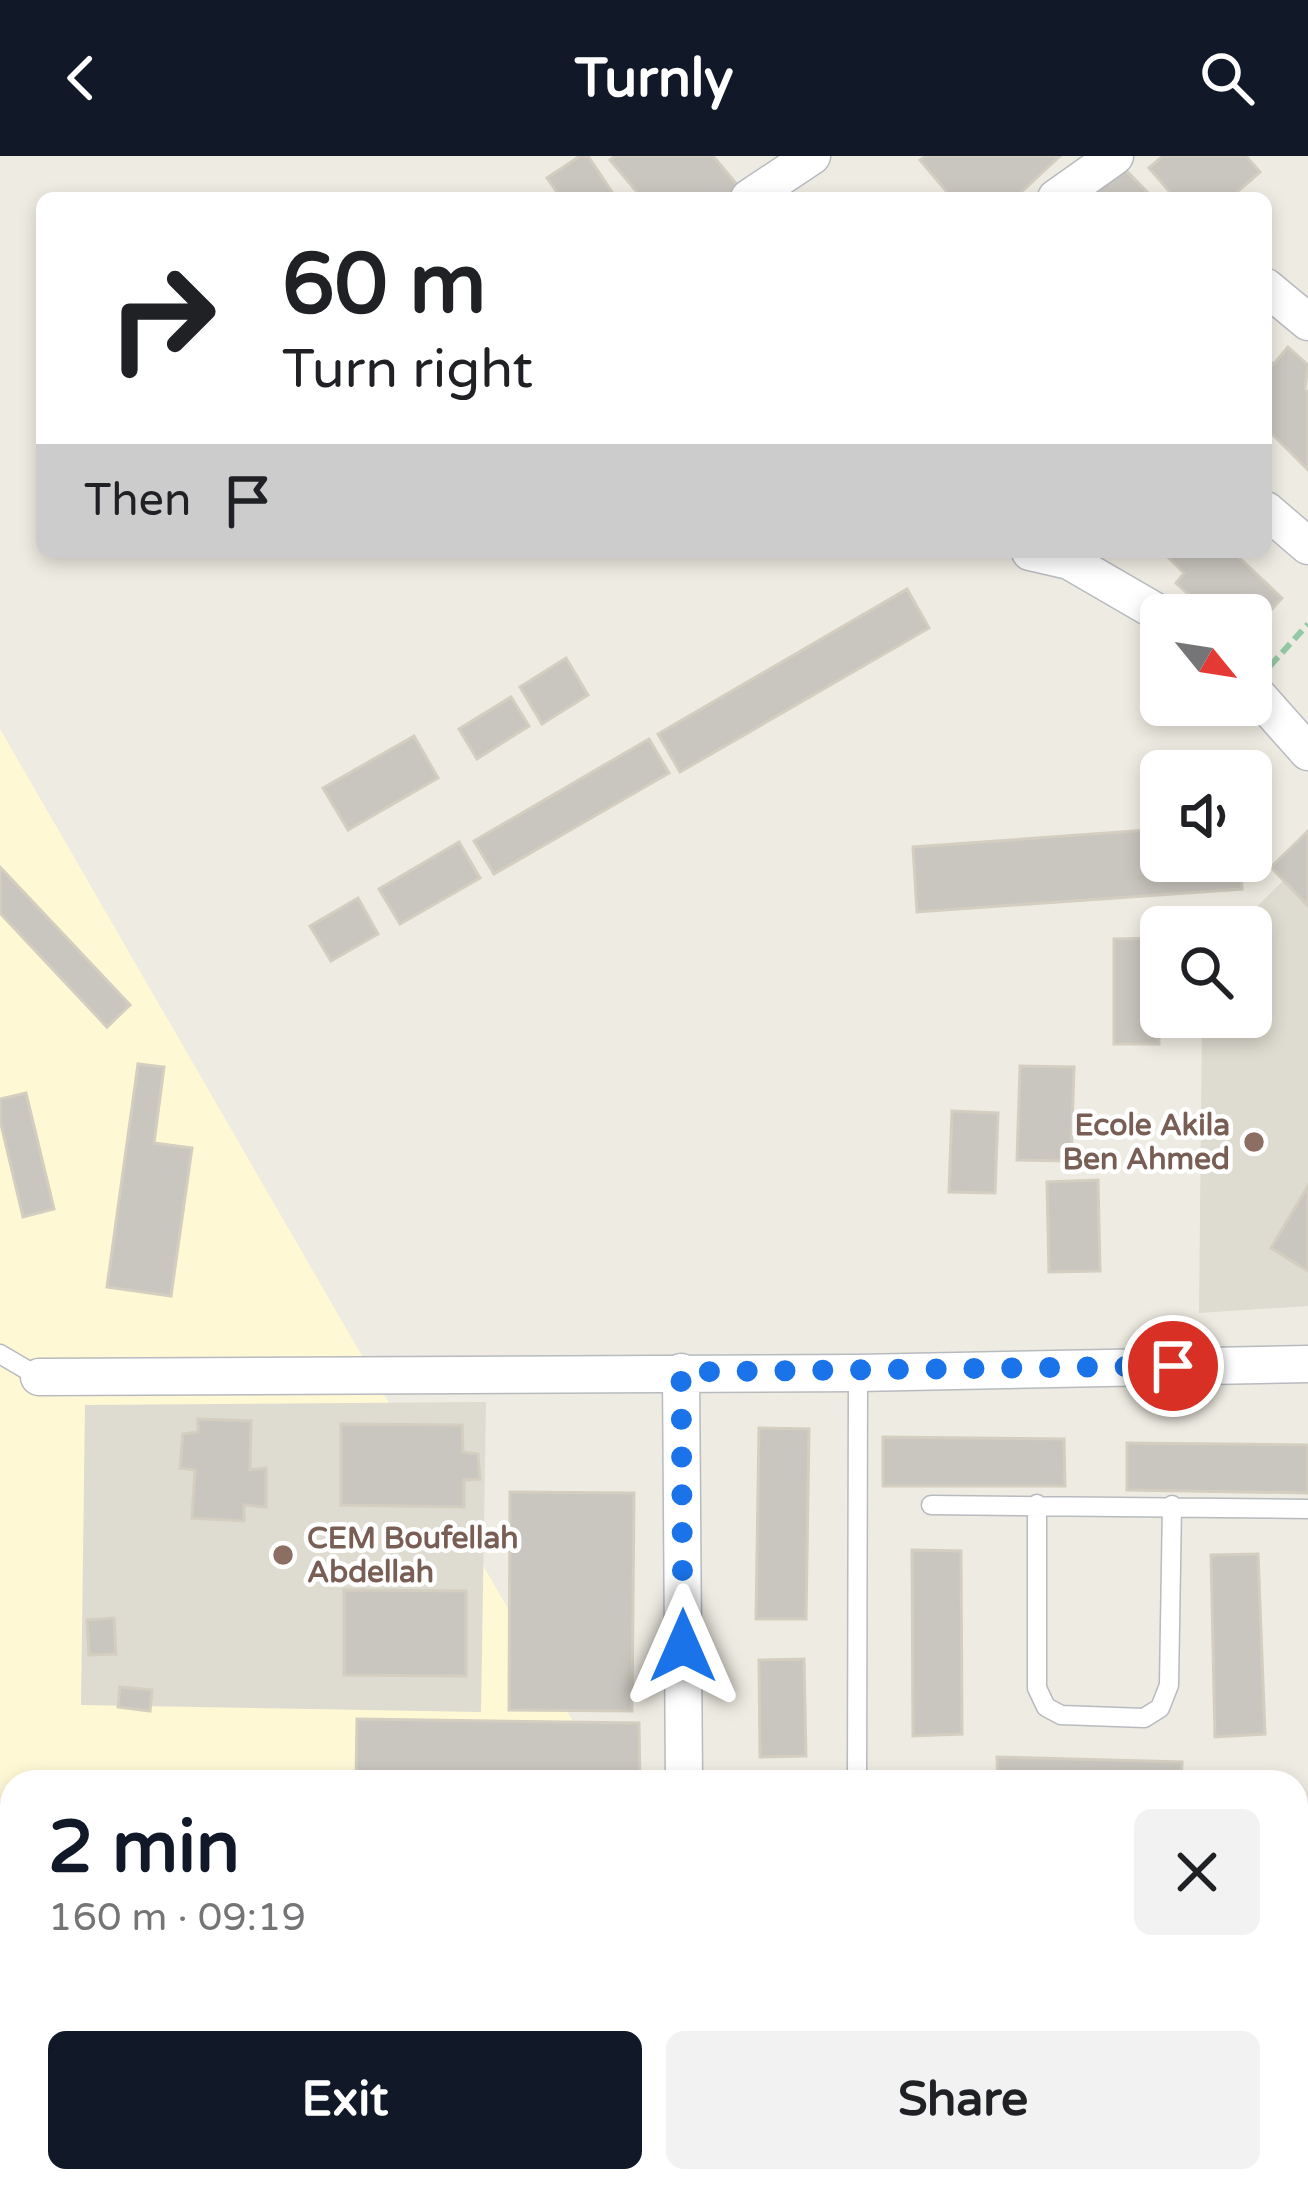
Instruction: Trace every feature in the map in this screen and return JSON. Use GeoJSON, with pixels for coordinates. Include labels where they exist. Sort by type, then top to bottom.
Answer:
{"type":"FeatureCollection","features":[{"type":"Feature","properties":{"kind":"street"},"geometry":{"type":"LineString","coordinates":[[758,192],[812,156]]}},
{"type":"Feature","properties":{"kind":"street"},"geometry":{"type":"LineString","coordinates":[[1064,192],[1115,156]]}},
{"type":"Feature","properties":{"kind":"street"},"geometry":{"type":"LineString","coordinates":[[1272,292],[1308,322]]}},
{"type":"Feature","properties":{"kind":"street"},"geometry":{"type":"LineString","coordinates":[[1272,515],[1308,547]]}},
{"type":"Feature","properties":{"kind":"street"},"geometry":{"type":"LineString","coordinates":[[1057,558],[1140,602]]}},
{"type":"Feature","properties":{"kind":"street"},"geometry":{"type":"LineString","coordinates":[[1272,700],[1308,752]]}},
{"type":"Feature","properties":{"kind":"street"},"geometry":{"type":"LineString","coordinates":[[39,1377],[858,1373],[1308,1364]]}},
{"type":"Feature","properties":{"kind":"street"},"geometry":{"type":"LineString","coordinates":[[681,1372],[684,1770]]}},
{"type":"Feature","properties":{"kind":"lane"},"geometry":{"type":"LineString","coordinates":[[0,1354],[39,1377]]}},
{"type":"Feature","properties":{"kind":"lane"},"geometry":{"type":"LineString","coordinates":[[857,1770],[858,1373]]}},
{"type":"Feature","properties":{"kind":"lane"},"geometry":{"type":"LineString","coordinates":[[1037,1504],[1036,1688],[1046,1707],[1061,1715],[1144,1718],[1160,1708],[1168,1685],[1172,1505]]}},
{"type":"Feature","properties":{"kind":"lane"},"geometry":{"type":"LineString","coordinates":[[931,1505],[1308,1509]]}},
{"type":"Feature","properties":{"kind":"path"},"geometry":{"type":"LineString","coordinates":[[1272,664],[1308,624]]}},
{"type":"Feature","properties":{"kind":"shaded area"},"geometry":{"type":"Polygon","coordinates":[[[0,729],[601,1770],[0,1770],[0,729]]]}},
{"type":"Feature","properties":{"kind":"shaded area","name":"Ecole Akila Ben Ahmed"},"geometry":{"type":"Polygon","coordinates":[[[1308,831],[1308,1306],[1199,1313],[1202,1038],[1272,1038],[1272,906],[1257,906],[1283,881],[1272,866],[1308,831]]]}},
{"type":"Feature","properties":{"kind":"shaded area","name":"CEM Boufellah Abdellah"},"geometry":{"type":"Polygon","coordinates":[[[486,1402],[481,1712],[81,1705],[85,1405],[486,1402]]]}},
{"type":"Feature","properties":{"kind":"building"},"geometry":{"type":"Polygon","coordinates":[[[580,156],[588,156],[612,192],[557,192],[547,178],[580,156]]]}},
{"type":"Feature","properties":{"kind":"building"},"geometry":{"type":"Polygon","coordinates":[[[615,156],[713,156],[740,188],[736,192],[637,192],[610,160],[615,156]]]}},
{"type":"Feature","properties":{"kind":"building"},"geometry":{"type":"Polygon","coordinates":[[[926,156],[1060,156],[1021,192],[947,192],[920,160],[926,156]]]}},
{"type":"Feature","properties":{"kind":"building"},"geometry":{"type":"Polygon","coordinates":[[[1163,156],[1246,156],[1260,172],[1237,192],[1170,192],[1149,168],[1163,156]]]}},
{"type":"Feature","properties":{"kind":"building"},"geometry":{"type":"Polygon","coordinates":[[[1123,167],[1147,192],[1096,192],[1123,167]]]}},
{"type":"Feature","properties":{"kind":"building"},"geometry":{"type":"Polygon","coordinates":[[[1288,347],[1308,365],[1308,470],[1272,434],[1273,365],[1288,347]]]}},
{"type":"Feature","properties":{"kind":"building"},"geometry":{"type":"Polygon","coordinates":[[[1169,558],[1239,558],[1282,598],[1272,609],[1272,594],[1188,594],[1176,583],[1184,573],[1169,558]]]}},
{"type":"Feature","properties":{"kind":"building"},"geometry":{"type":"Polygon","coordinates":[[[907,589],[929,628],[680,772],[658,734],[907,589]]]}},
{"type":"Feature","properties":{"kind":"building"},"geometry":{"type":"Polygon","coordinates":[[[566,658],[588,695],[542,724],[520,687],[566,658]]]}},
{"type":"Feature","properties":{"kind":"building"},"geometry":{"type":"Polygon","coordinates":[[[511,697],[529,726],[477,759],[459,729],[511,697]]]}},
{"type":"Feature","properties":{"kind":"building"},"geometry":{"type":"Polygon","coordinates":[[[414,736],[438,778],[348,830],[323,788],[414,736]]]}},
{"type":"Feature","properties":{"kind":"building"},"geometry":{"type":"Polygon","coordinates":[[[649,739],[669,773],[494,874],[474,841],[649,739]]]}},
{"type":"Feature","properties":{"kind":"building"},"geometry":{"type":"Polygon","coordinates":[[[1140,831],[1140,882],[1242,882],[1242,889],[917,912],[913,847],[1140,831]]]}},
{"type":"Feature","properties":{"kind":"building"},"geometry":{"type":"Polygon","coordinates":[[[1308,831],[1308,906],[1272,868],[1308,831]]]}},
{"type":"Feature","properties":{"kind":"building"},"geometry":{"type":"Polygon","coordinates":[[[459,842],[480,878],[400,924],[379,889],[459,842]]]}},
{"type":"Feature","properties":{"kind":"building"},"geometry":{"type":"Polygon","coordinates":[[[0,867],[130,1005],[107,1027],[0,913],[0,867]]]}},
{"type":"Feature","properties":{"kind":"building"},"geometry":{"type":"Polygon","coordinates":[[[358,898],[378,934],[331,961],[310,926],[358,898]]]}},
{"type":"Feature","properties":{"kind":"building"},"geometry":{"type":"Polygon","coordinates":[[[1140,938],[1140,1038],[1159,1038],[1159,1044],[1114,1044],[1114,939],[1140,938]]]}},
{"type":"Feature","properties":{"kind":"building"},"geometry":{"type":"Polygon","coordinates":[[[138,1064],[164,1067],[154,1143],[192,1148],[171,1296],[107,1287],[138,1064]]]}},
{"type":"Feature","properties":{"kind":"building"},"geometry":{"type":"Polygon","coordinates":[[[1020,1066],[1074,1067],[1071,1161],[1017,1160],[1020,1066]]]}},
{"type":"Feature","properties":{"kind":"building"},"geometry":{"type":"Polygon","coordinates":[[[26,1093],[54,1209],[23,1217],[0,1120],[0,1099],[26,1093]]]}},
{"type":"Feature","properties":{"kind":"building"},"geometry":{"type":"Polygon","coordinates":[[[952,1111],[998,1113],[995,1193],[949,1192],[952,1111]]]}},
{"type":"Feature","properties":{"kind":"building"},"geometry":{"type":"Polygon","coordinates":[[[1098,1180],[1100,1271],[1049,1272],[1047,1182],[1098,1180]]]}},
{"type":"Feature","properties":{"kind":"building"},"geometry":{"type":"Polygon","coordinates":[[[1308,1186],[1308,1271],[1271,1248],[1308,1186]]]}},
{"type":"Feature","properties":{"kind":"building"},"geometry":{"type":"Polygon","coordinates":[[[198,1419],[251,1421],[250,1470],[266,1468],[266,1507],[244,1505],[244,1521],[192,1518],[195,1470],[180,1468],[183,1434],[198,1432],[198,1419]]]}},
{"type":"Feature","properties":{"kind":"building"},"geometry":{"type":"Polygon","coordinates":[[[341,1424],[462,1425],[463,1452],[478,1454],[480,1479],[464,1480],[464,1507],[341,1505],[341,1424]]]}},
{"type":"Feature","properties":{"kind":"building"},"geometry":{"type":"Polygon","coordinates":[[[759,1428],[809,1429],[806,1619],[756,1619],[759,1428]]]}},
{"type":"Feature","properties":{"kind":"building"},"geometry":{"type":"Polygon","coordinates":[[[883,1437],[1064,1439],[1065,1486],[883,1486],[883,1437]]]}},
{"type":"Feature","properties":{"kind":"building"},"geometry":{"type":"Polygon","coordinates":[[[1127,1443],[1308,1445],[1308,1493],[1127,1490],[1127,1443]]]}},
{"type":"Feature","properties":{"kind":"building"},"geometry":{"type":"Polygon","coordinates":[[[510,1492],[634,1493],[632,1711],[509,1710],[510,1492]]]}},
{"type":"Feature","properties":{"kind":"building"},"geometry":{"type":"Polygon","coordinates":[[[912,1550],[961,1551],[962,1734],[913,1736],[912,1550]]]}},
{"type":"Feature","properties":{"kind":"building"},"geometry":{"type":"Polygon","coordinates":[[[1258,1554],[1265,1734],[1215,1737],[1211,1555],[1258,1554]]]}},
{"type":"Feature","properties":{"kind":"building"},"geometry":{"type":"Polygon","coordinates":[[[344,1590],[466,1591],[466,1676],[344,1675],[344,1590]]]}},
{"type":"Feature","properties":{"kind":"building"},"geometry":{"type":"Polygon","coordinates":[[[114,1618],[116,1654],[89,1655],[87,1620],[114,1618]]]}},
{"type":"Feature","properties":{"kind":"building"},"geometry":{"type":"Polygon","coordinates":[[[804,1659],[806,1756],[760,1757],[759,1660],[804,1659]]]}},
{"type":"Feature","properties":{"kind":"building"},"geometry":{"type":"Polygon","coordinates":[[[120,1687],[152,1690],[150,1711],[118,1707],[120,1687]]]}},
{"type":"Feature","properties":{"kind":"building"},"geometry":{"type":"Polygon","coordinates":[[[357,1719],[639,1723],[640,1770],[356,1770],[357,1719]]]}},
{"type":"Feature","properties":{"kind":"building"},"geometry":{"type":"Polygon","coordinates":[[[997,1757],[1182,1762],[1182,1770],[998,1770],[997,1757]]]}},
{"type":"Feature","properties":{"kind":"place","name":"Ecole Akila Ben Ahmed"},"geometry":{"type":"Point","coordinates":[1254,1142]}},
{"type":"Feature","properties":{"kind":"place","name":"CEM Boufellah Abdellah"},"geometry":{"type":"Point","coordinates":[283,1555]}},
{"type":"Feature","properties":{"kind":"route"},"geometry":{"type":"LineString","coordinates":[[683,1646],[681,1372],[1173,1366]]}}]}
